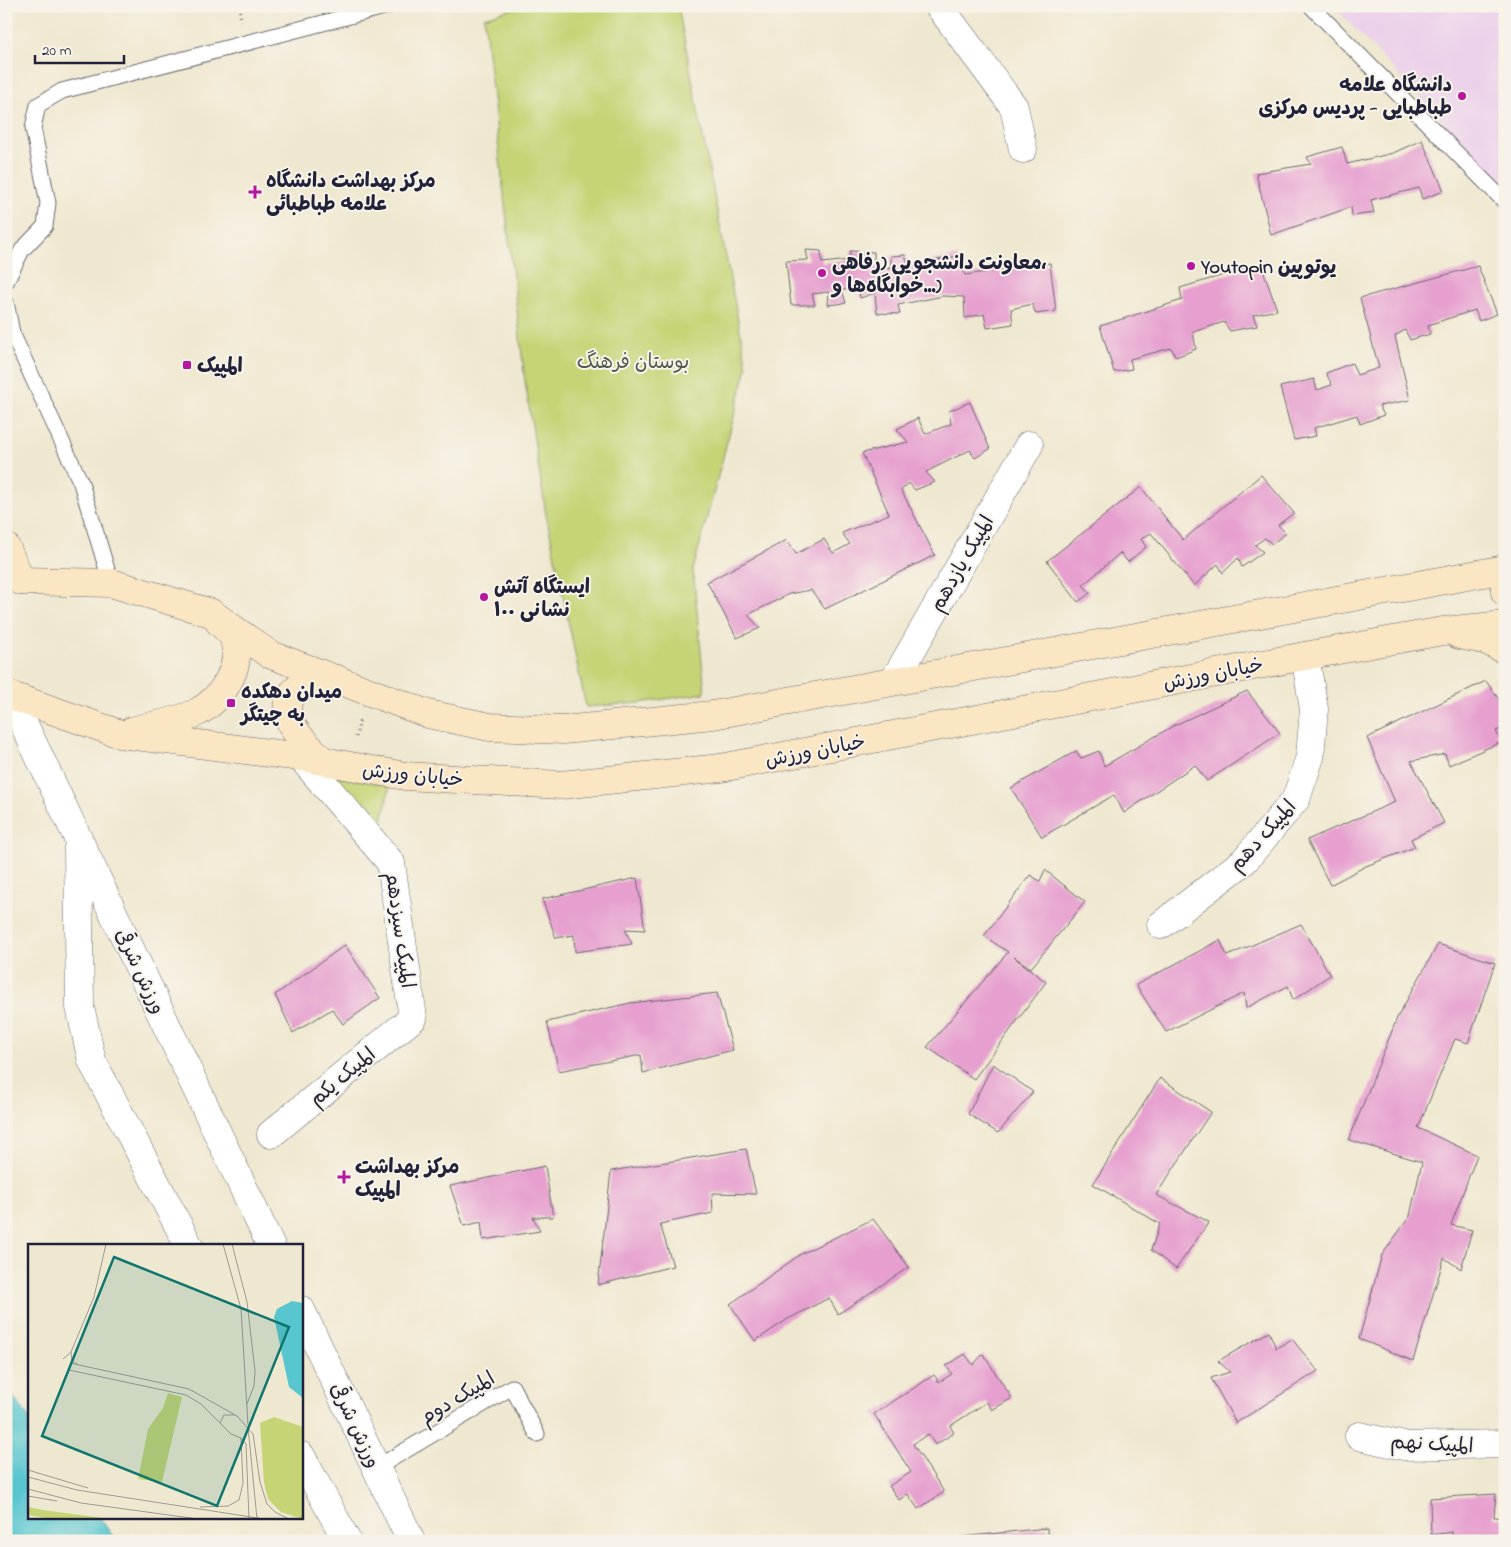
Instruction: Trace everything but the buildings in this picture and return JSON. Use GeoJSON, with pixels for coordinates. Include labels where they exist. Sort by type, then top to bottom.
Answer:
{"type":"FeatureCollection","features":[{"type":"Feature","properties":{"kind":"main road"},"geometry":{"type":"LineString","coordinates":[[6,547],[14,577],[111,583],[211,613],[269,654],[428,714],[490,728],[563,730],[713,714],[1505,569]]}},
{"type":"Feature","properties":{"kind":"main road"},"geometry":{"type":"LineString","coordinates":[[1505,577],[1505,592]]}},
{"type":"Feature","properties":{"kind":"main road"},"geometry":{"type":"LineString","coordinates":[[120,734],[196,713],[218,697],[230,678],[236,658],[234,638],[211,613]]}},
{"type":"Feature","properties":{"kind":"main road","name":"خیابان ورزش"},"geometry":{"type":"LineString","coordinates":[[8,694],[120,734],[312,759],[405,776],[570,784],[721,768],[1305,656],[1443,631],[1505,625]]}},
{"type":"Feature","properties":{"kind":"main road"},"geometry":{"type":"LineString","coordinates":[[1443,631],[1485,640],[1505,650]]}},
{"type":"Feature","properties":{"kind":"main road"},"geometry":{"type":"LineString","coordinates":[[312,759],[304,741],[288,715],[288,703],[294,692],[304,683],[318,679],[341,680]]}},
{"type":"Feature","properties":{"kind":"street"},"geometry":{"type":"LineString","coordinates":[[939,6],[1014,107],[1024,149]]}},
{"type":"Feature","properties":{"kind":"street","name":"المپیک یازدهم"},"geometry":{"type":"LineString","coordinates":[[894,681],[1029,445]]}},
{"type":"Feature","properties":{"kind":"street","name":"المپیک دهم"},"geometry":{"type":"LineString","coordinates":[[1161,925],[1244,861],[1296,799],[1310,757],[1314,709],[1305,656]]}},
{"type":"Feature","properties":{"kind":"street","name":"ورزش شرقی"},"geometry":{"type":"LineString","coordinates":[[8,694],[270,1244]]}},
{"type":"Feature","properties":{"kind":"street","name":"المپیک سیزدهم"},"geometry":{"type":"LineString","coordinates":[[312,759],[391,863],[413,1018]]}},
{"type":"Feature","properties":{"kind":"street"},"geometry":{"type":"LineString","coordinates":[[78,840],[80,1007],[92,1061],[187,1244]]}},
{"type":"Feature","properties":{"kind":"street","name":"المپیک یکم"},"geometry":{"type":"LineString","coordinates":[[271,1134],[413,1018]]}},
{"type":"Feature","properties":{"kind":"street","name":"ورزش شرقی"},"geometry":{"type":"LineString","coordinates":[[302,1312],[412,1541]]}},
{"type":"Feature","properties":{"kind":"street","name":"المپیک نهم"},"geometry":{"type":"LineString","coordinates":[[1359,1436],[1404,1446],[1505,1444]]}},
{"type":"Feature","properties":{"kind":"street"},"geometry":{"type":"LineString","coordinates":[[302,1458],[347,1541]]}},
{"type":"Feature","properties":{"kind":"lane"},"geometry":{"type":"LineString","coordinates":[[6,282],[22,250],[45,226],[48,203],[33,128],[38,105],[62,91],[388,6]]}},
{"type":"Feature","properties":{"kind":"lane"},"geometry":{"type":"LineString","coordinates":[[1311,6],[1505,202]]}},
{"type":"Feature","properties":{"kind":"lane"},"geometry":{"type":"LineString","coordinates":[[6,302],[12,333],[82,483],[111,583]]}},
{"type":"Feature","properties":{"kind":"lane","name":"المپیک دوم"},"geometry":{"type":"LineString","coordinates":[[376,1468],[512,1388],[537,1434]]}},
{"type":"Feature","properties":{"kind":"path"},"geometry":{"type":"LineString","coordinates":[[356,738],[361,715]]}},
{"type":"Feature","properties":{"kind":"shaded area","name":"دانشگاه علامه طباطبایی - پردیس مرکزی"},"geometry":{"type":"Polygon","coordinates":[[[1333,6],[1505,6],[1505,186],[1333,6]]]}},
{"type":"Feature","properties":{"kind":"green space","name":"بوستان فرهنگ"},"geometry":{"type":"Polygon","coordinates":[[[522,6],[678,6],[747,367],[693,570],[705,693],[639,703],[586,707],[546,514],[525,382],[484,17],[522,6]]]}},
{"type":"Feature","properties":{"kind":"green space"},"geometry":{"type":"Polygon","coordinates":[[[327,774],[390,786],[378,839],[327,774]]]}},
{"type":"Feature","properties":{"kind":"water"},"geometry":{"type":"Polygon","coordinates":[[[6,1387],[28,1417],[28,1520],[101,1520],[116,1541],[6,1541],[6,1387]]]}},
{"type":"Feature","properties":{"kind":"place","name":"دانشگاه علامه طباطبایی - پردیس مرکزی"},"geometry":{"type":"Point","coordinates":[1462,96]}},
{"type":"Feature","properties":{"kind":"place","name":"مرکز بهداشت دانشگاه علامه طباطبائی"},"geometry":{"type":"Point","coordinates":[255,192]}},
{"type":"Feature","properties":{"kind":"place","name":"Youtopin یوتوپین"},"geometry":{"type":"Point","coordinates":[1191,266]}},
{"type":"Feature","properties":{"kind":"place","name":"معاونت دانشجویی (رفاهی، خوابگاه‌ها و...)"},"geometry":{"type":"Point","coordinates":[822,273]}},
{"type":"Feature","properties":{"kind":"place","name":"المپیک"},"geometry":{"type":"Point","coordinates":[187,365]}},
{"type":"Feature","properties":{"kind":"place","name":"ایستگاه آتش نشانی ۱۰۰"},"geometry":{"type":"Point","coordinates":[484,597]}},
{"type":"Feature","properties":{"kind":"place","name":"میدان دهکده به چیتگر"},"geometry":{"type":"Point","coordinates":[231,703]}},
{"type":"Feature","properties":{"kind":"place","name":"مرکز بهداشت المپیک"},"geometry":{"type":"Point","coordinates":[344,1177]}}]}
